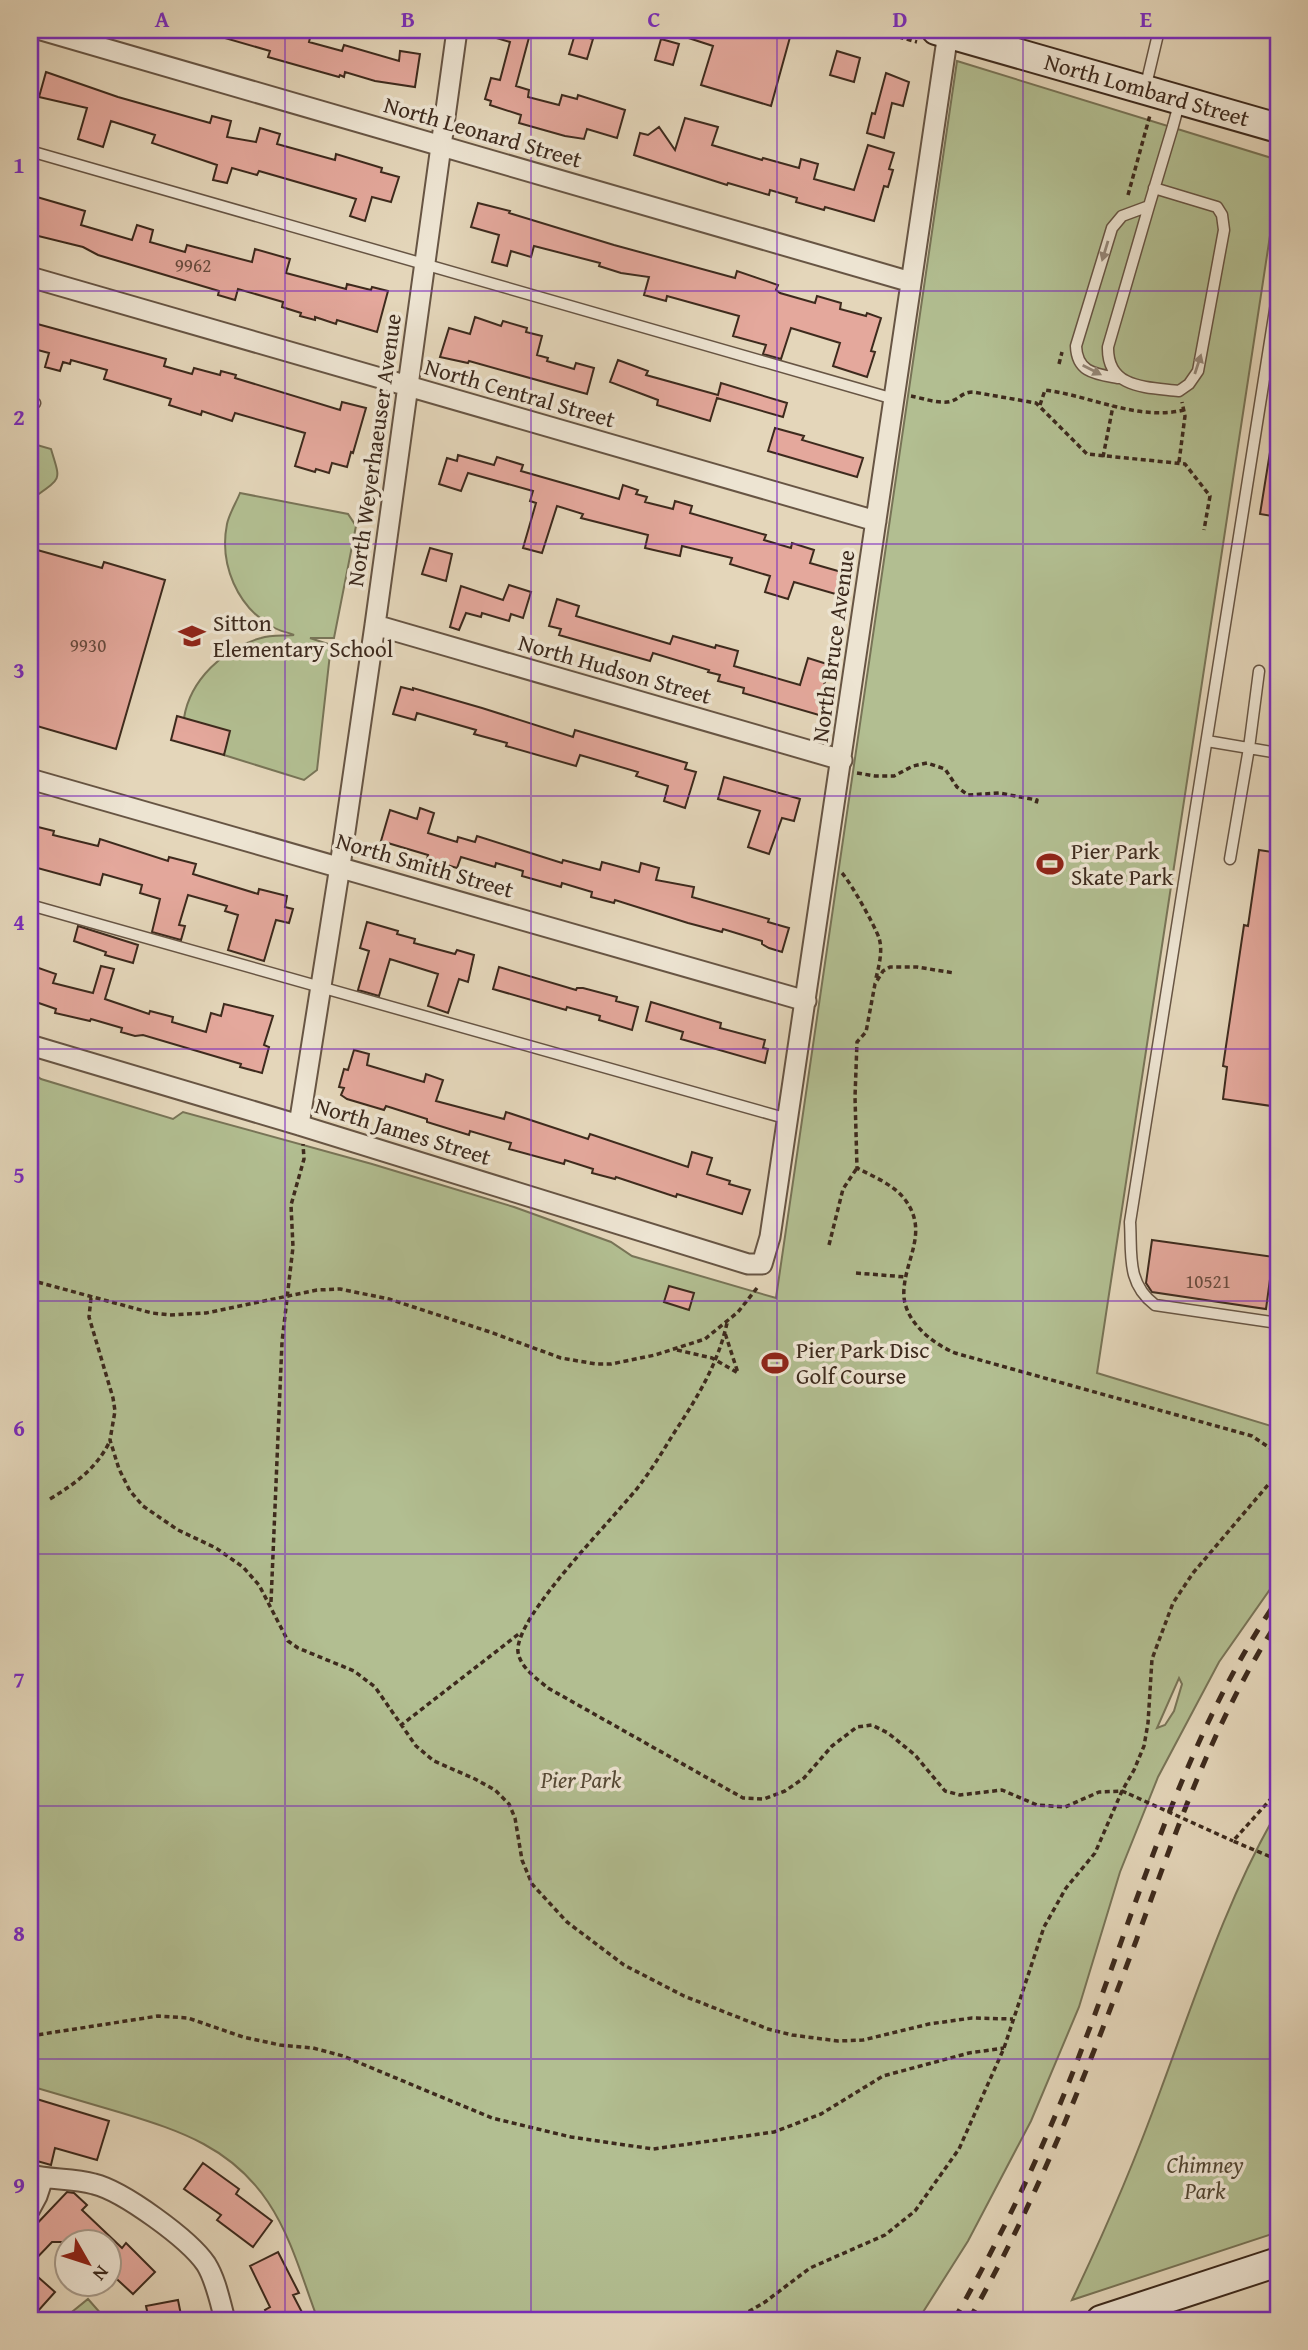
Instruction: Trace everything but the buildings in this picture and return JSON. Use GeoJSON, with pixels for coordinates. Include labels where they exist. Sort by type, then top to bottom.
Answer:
{"type":"FeatureCollection","features":[{"type":"Feature","properties":{"kind":"main road","name":"North Lombard Street"},"geometry":{"type":"LineString","coordinates":[[956,33],[1278,128]]}},
{"type":"Feature","properties":{"kind":"main road"},"geometry":{"type":"LineString","coordinates":[[1101,2320],[1278,2262]]}},
{"type":"Feature","properties":{"kind":"street","name":"North Leonard Street"},"geometry":{"type":"LineString","coordinates":[[41,30],[911,282]]}},
{"type":"Feature","properties":{"kind":"street","name":"North Weyerhaeuser Avenue"},"geometry":{"type":"LineString","coordinates":[[299,1125],[340,866],[457,30]]}},
{"type":"Feature","properties":{"kind":"street","name":"North Bruce Avenue"},"geometry":{"type":"LineString","coordinates":[[762,1264],[770,1237],[788,1119],[911,282],[956,33]]}},
{"type":"Feature","properties":{"kind":"street","name":"North Central Street"},"geometry":{"type":"LineString","coordinates":[[30,277],[876,521]]}},
{"type":"Feature","properties":{"kind":"street","name":"North Hudson Street"},"geometry":{"type":"LineString","coordinates":[[374,625],[841,765]]}},
{"type":"Feature","properties":{"kind":"street","name":"North Smith Street"},"geometry":{"type":"LineString","coordinates":[[30,779],[806,1000]]}},
{"type":"Feature","properties":{"kind":"street","name":"North James Street"},"geometry":{"type":"LineString","coordinates":[[30,1045],[748,1264],[762,1264]]}},
{"type":"Feature","properties":{"kind":"street"},"geometry":{"type":"LineString","coordinates":[[30,2208],[37,2196],[37,2176],[105,2187],[153,2217],[191,2248],[207,2266],[225,2320]]}},
{"type":"Feature","properties":{"kind":"lane"},"geometry":{"type":"LineString","coordinates":[[1122,379],[1109,365],[1108,347],[1154,188],[1161,94],[1159,30]]}},
{"type":"Feature","properties":{"kind":"lane"},"geometry":{"type":"LineString","coordinates":[[30,151],[424,266],[895,396]]}},
{"type":"Feature","properties":{"kind":"lane"},"geometry":{"type":"LineString","coordinates":[[1149,206],[1122,216],[1112,228],[1076,346],[1077,358],[1083,367],[1093,373],[1139,385],[1179,391],[1189,384],[1198,370],[1224,230],[1222,215],[1217,207],[1154,188]]}},
{"type":"Feature","properties":{"kind":"lane"},"geometry":{"type":"LineString","coordinates":[[1278,291],[1276,324],[1130,1222],[1133,1275],[1142,1295],[1155,1305],[1278,1323]]}},
{"type":"Feature","properties":{"kind":"lane"},"geometry":{"type":"LineString","coordinates":[[1230,859],[1259,671]]}},
{"type":"Feature","properties":{"kind":"lane"},"geometry":{"type":"LineString","coordinates":[[1207,741],[1278,753]]}},
{"type":"Feature","properties":{"kind":"lane"},"geometry":{"type":"LineString","coordinates":[[30,905],[788,1119]]}},
{"type":"Feature","properties":{"kind":"path"},"geometry":{"type":"LineString","coordinates":[[1128,195],[1161,94]]}},
{"type":"Feature","properties":{"kind":"path"},"geometry":{"type":"LineString","coordinates":[[1052,391],[1053,385]]}},
{"type":"Feature","properties":{"kind":"path"},"geometry":{"type":"LineString","coordinates":[[1040,405],[1045,390],[1087,397],[1099,404],[1168,413],[1184,410]]}},
{"type":"Feature","properties":{"kind":"path"},"geometry":{"type":"LineString","coordinates":[[1178,462],[1184,410],[1179,391]]}},
{"type":"Feature","properties":{"kind":"path"},"geometry":{"type":"LineString","coordinates":[[895,396],[944,402],[973,392],[1029,401],[1040,405],[1081,451],[1087,454],[1178,462],[1189,467],[1210,496],[1204,530]]}},
{"type":"Feature","properties":{"kind":"path"},"geometry":{"type":"LineString","coordinates":[[1103,457],[1113,406]]}},
{"type":"Feature","properties":{"kind":"path"},"geometry":{"type":"LineString","coordinates":[[841,765],[886,777],[913,766],[927,764],[945,769],[957,788],[968,794],[999,793],[1037,800],[1036,804]]}},
{"type":"Feature","properties":{"kind":"path"},"geometry":{"type":"LineString","coordinates":[[824,868],[838,870],[844,875],[880,939],[879,964],[866,1032],[857,1042],[857,1168],[840,1197],[829,1245]]}},
{"type":"Feature","properties":{"kind":"path"},"geometry":{"type":"LineString","coordinates":[[875,984],[883,971],[890,967],[917,967],[954,973]]}},
{"type":"Feature","properties":{"kind":"path"},"geometry":{"type":"LineString","coordinates":[[271,1603],[282,1342],[293,1247],[291,1205],[305,1153],[299,1125]]}},
{"type":"Feature","properties":{"kind":"path"},"geometry":{"type":"LineString","coordinates":[[733,2320],[765,2302],[810,2268],[885,2235],[915,2211],[959,2149],[1004,2048],[1044,1927],[1066,1888],[1095,1853],[1144,1746],[1153,1659],[1173,1603],[1193,1573],[1273,1479],[1277,1469],[1273,1450],[1252,1436],[1230,1428],[943,1348],[922,1332],[908,1310],[904,1291],[917,1229],[913,1215],[899,1193],[857,1168]]}},
{"type":"Feature","properties":{"kind":"path"},"geometry":{"type":"LineString","coordinates":[[856,1273],[906,1277]]}},
{"type":"Feature","properties":{"kind":"path"},"geometry":{"type":"LineString","coordinates":[[30,1280],[152,1314],[170,1315],[226,1310],[317,1290],[340,1289],[389,1299],[561,1358],[596,1364],[625,1362],[675,1350],[705,1339],[727,1323],[757,1288]]}},
{"type":"Feature","properties":{"kind":"path"},"geometry":{"type":"LineString","coordinates":[[50,1499],[95,1466],[110,1440],[115,1411],[89,1317],[91,1298]]}},
{"type":"Feature","properties":{"kind":"path"},"geometry":{"type":"LineString","coordinates":[[400,1726],[521,1632],[579,1552],[642,1482],[699,1395],[715,1360],[727,1323]]}},
{"type":"Feature","properties":{"kind":"path"},"geometry":{"type":"LineString","coordinates":[[675,1350],[715,1360],[738,1373],[725,1332]]}},
{"type":"Feature","properties":{"kind":"path"},"geometry":{"type":"LineString","coordinates":[[110,1440],[119,1469],[130,1491],[143,1506],[178,1530],[216,1548],[243,1567],[271,1603],[288,1641],[298,1648],[354,1671],[375,1686],[415,1746],[434,1761],[495,1790],[509,1804],[515,1818],[522,1860],[532,1884],[567,1922],[624,1965],[684,1996],[768,2029],[792,2035],[838,2041],[863,2040],[929,2024],[972,2018],[1013,2019]]}},
{"type":"Feature","properties":{"kind":"path"},"geometry":{"type":"LineString","coordinates":[[521,1632],[518,1652],[529,1672],[548,1688],[743,1798],[764,1799],[785,1791],[804,1778],[832,1746],[858,1727],[872,1725],[888,1733],[915,1755],[945,1791],[960,1795],[1002,1790],[1037,1805],[1065,1807],[1099,1792],[1122,1791],[1278,1860]]}},
{"type":"Feature","properties":{"kind":"path"},"geometry":{"type":"LineString","coordinates":[[1233,1841],[1278,1791]]}},
{"type":"Feature","properties":{"kind":"path"},"geometry":{"type":"LineString","coordinates":[[30,2036],[158,2016],[188,2018],[243,2037],[280,2045],[313,2048],[343,2056],[492,2118],[570,2137],[653,2149],[775,2132],[821,2114],[883,2076],[969,2053],[1004,2048]]}},
{"type":"Feature","properties":{"kind":"green space","name":"Pier Park"},"geometry":{"type":"Polygon","coordinates":[[[957,61],[1278,160],[1278,183],[1097,1373],[1278,1428],[1278,1578],[1219,1662],[1158,1777],[1120,1872],[1079,2007],[1031,2121],[968,2241],[918,2320],[318,2320],[290,2245],[268,2202],[254,2183],[222,2155],[165,2127],[30,2086],[30,1071],[41,1079],[173,1119],[183,1112],[372,1164],[514,1207],[611,1242],[632,1256],[776,1298],[957,61]],[[1179,1678],[1157,1728],[1165,1725],[1174,1711],[1182,1684],[1179,1678]]]}},
{"type":"Feature","properties":{"kind":"green space"},"geometry":{"type":"Polygon","coordinates":[[[30,443],[51,449],[57,472],[55,481],[36,496],[30,495],[30,443]]]}},
{"type":"Feature","properties":{"kind":"green space"},"geometry":{"type":"Polygon","coordinates":[[[240,493],[348,514],[356,526],[334,638],[310,638],[331,645],[317,770],[304,780],[224,755],[184,718],[193,691],[222,658],[234,649],[261,638],[294,635],[275,628],[260,618],[233,583],[225,539],[228,520],[240,493]]]}},
{"type":"Feature","properties":{"kind":"green space","name":"Chimney Park"},"geometry":{"type":"Polygon","coordinates":[[[1278,1810],[1278,2232],[1072,2300],[1130,2169],[1228,1912],[1278,1810]]]}},
{"type":"Feature","properties":{"kind":"green space"},"geometry":{"type":"Polygon","coordinates":[[[88,2299],[103,2316],[102,2320],[62,2320],[88,2299]]]}},
{"type":"Feature","properties":{"kind":"railway"},"geometry":{"type":"LineString","coordinates":[[954,2320],[990,2255],[1053,2120],[1190,1761],[1245,1651],[1278,1599]]}},
{"type":"Feature","properties":{"kind":"railway"},"geometry":{"type":"LineString","coordinates":[[969,2320],[1017,2228],[1060,2134],[1215,1737],[1234,1697],[1278,1621]]}},
{"type":"Feature","properties":{"kind":"place","name":"Sitton Elementary School"},"geometry":{"type":"Point","coordinates":[192,636]}},
{"type":"Feature","properties":{"kind":"place","name":"Pier Park Skate Park"},"geometry":{"type":"Point","coordinates":[1050,864]}},
{"type":"Feature","properties":{"kind":"place","name":"Pier Park Disc Golf Course"},"geometry":{"type":"Point","coordinates":[775,1363]}}]}
